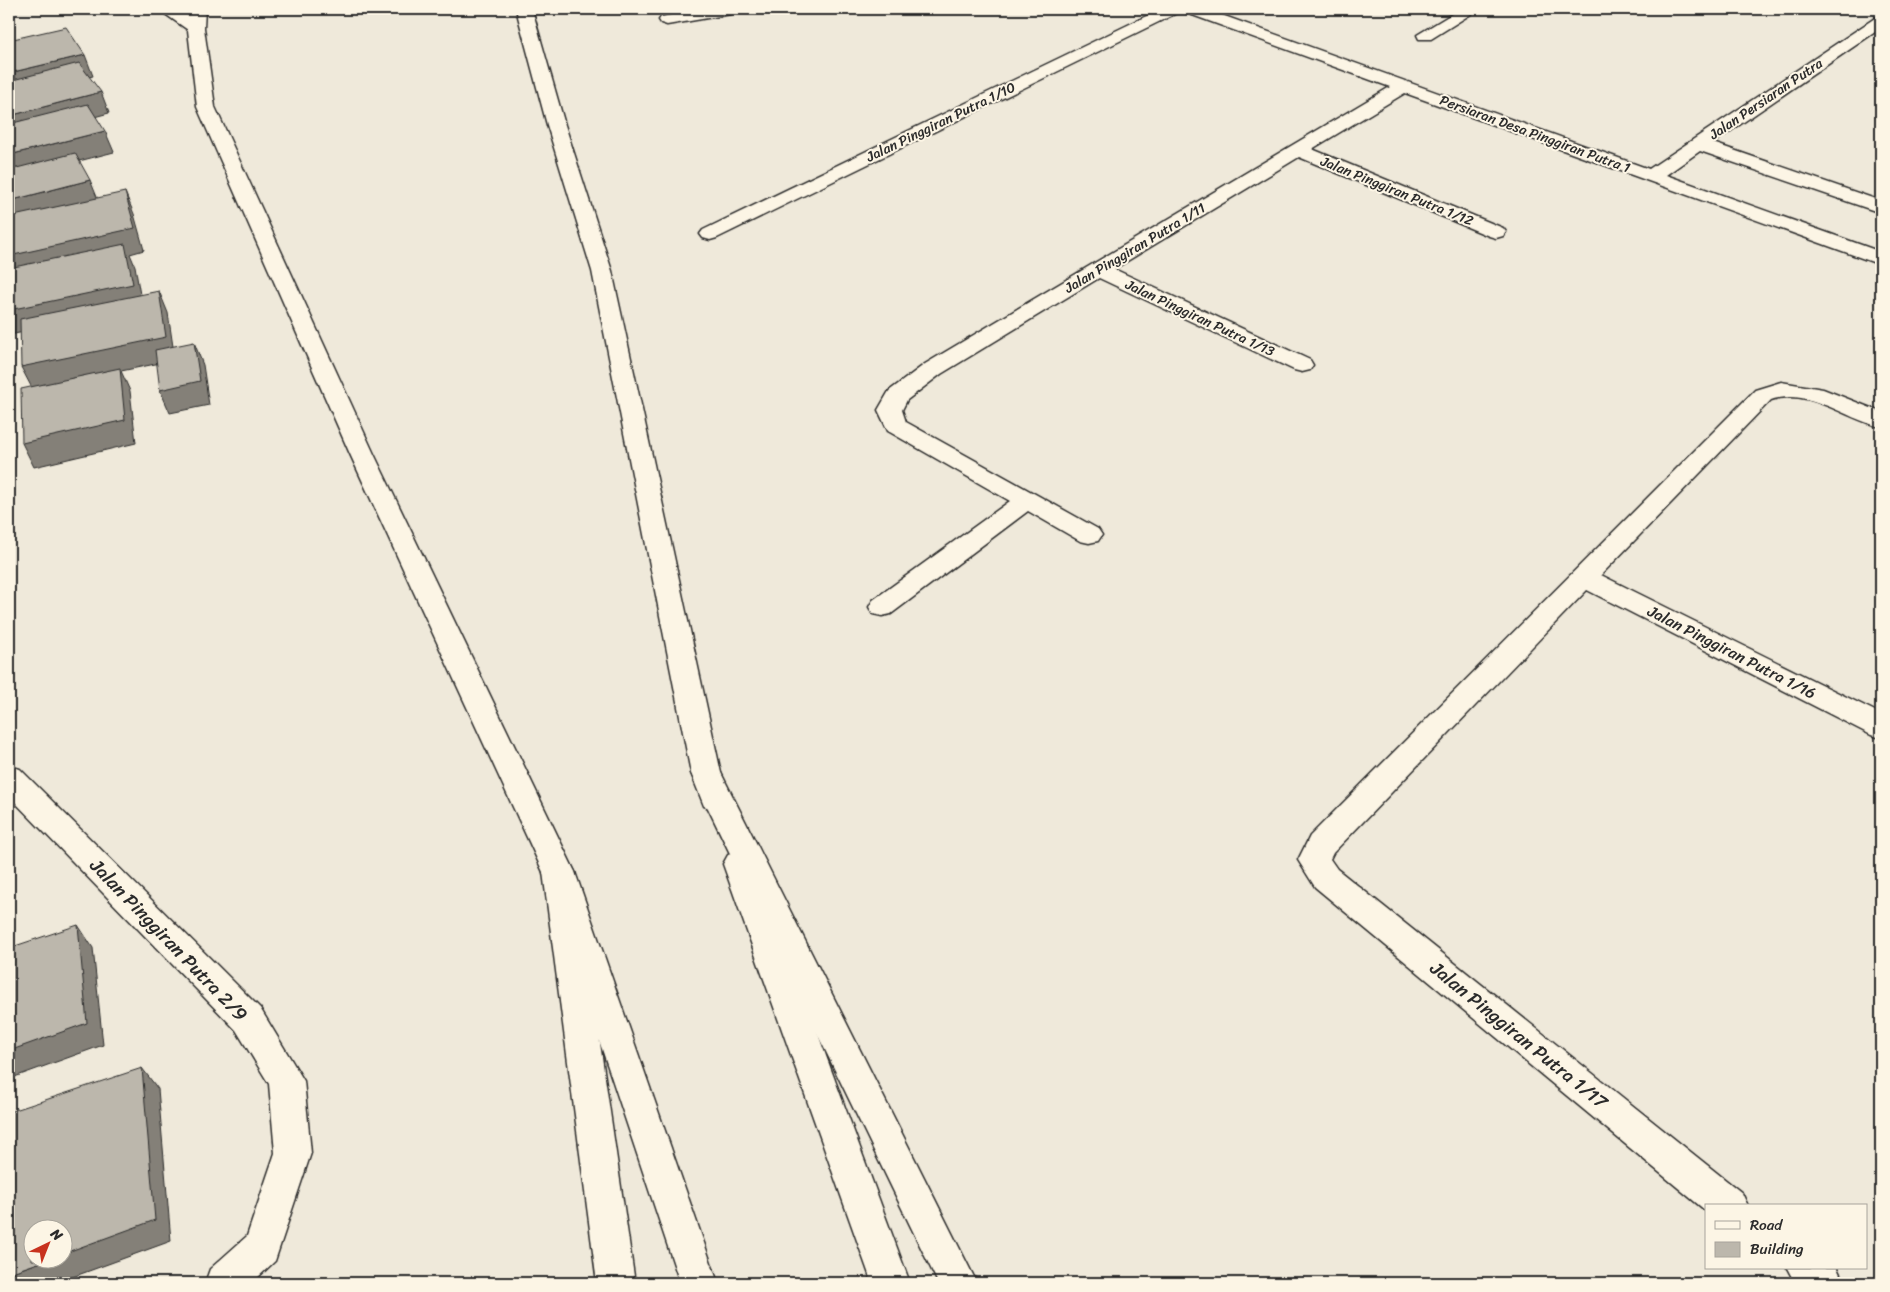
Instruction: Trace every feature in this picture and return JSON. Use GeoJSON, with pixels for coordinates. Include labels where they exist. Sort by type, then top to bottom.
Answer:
{"type":"FeatureCollection","features":[{"type":"Feature","properties":{"kind":"street"},"geometry":{"type":"LineString","coordinates":[[166,9],[196,18],[206,106],[362,454],[559,872],[699,1283]]}},
{"type":"Feature","properties":{"kind":"street"},"geometry":{"type":"LineString","coordinates":[[666,20],[731,9]]}},
{"type":"Feature","properties":{"kind":"street","name":"Jalan Pinggiran Putra 1/10"},"geometry":{"type":"LineString","coordinates":[[710,234],[1173,9]]}},
{"type":"Feature","properties":{"kind":"street","name":"Persiaran Desa Pinggiran Putra 1"},"geometry":{"type":"LineString","coordinates":[[1190,9],[1881,258]]}},
{"type":"Feature","properties":{"kind":"street"},"geometry":{"type":"LineString","coordinates":[[1425,35],[1471,9]]}},
{"type":"Feature","properties":{"kind":"street"},"geometry":{"type":"LineString","coordinates":[[525,10],[556,125],[602,270],[706,773],[891,1283]]}},
{"type":"Feature","properties":{"kind":"street","name":"Jalan Persiaran Putra"},"geometry":{"type":"LineString","coordinates":[[1651,176],[1881,21]]}},
{"type":"Feature","properties":{"kind":"street"},"geometry":{"type":"LineString","coordinates":[[1858,37],[1881,44]]}},
{"type":"Feature","properties":{"kind":"street","name":"Jalan Pinggiran Putra 1/11"},"geometry":{"type":"LineString","coordinates":[[1027,500],[896,426],[890,410],[897,396],[933,369],[1404,86]]}},
{"type":"Feature","properties":{"kind":"street"},"geometry":{"type":"LineString","coordinates":[[1698,144],[1881,207]]}},
{"type":"Feature","properties":{"kind":"street","name":"Jalan Pinggiran Putra 1/12"},"geometry":{"type":"LineString","coordinates":[[1298,150],[1496,232]]}},
{"type":"Feature","properties":{"kind":"street","name":"Jalan Pinggiran Putra 1/13"},"geometry":{"type":"LineString","coordinates":[[1098,270],[1302,366]]}},
{"type":"Feature","properties":{"kind":"street"},"geometry":{"type":"LineString","coordinates":[[1583,577],[1763,395],[1780,389],[1815,394],[1881,420]]}},
{"type":"Feature","properties":{"kind":"street"},"geometry":{"type":"LineString","coordinates":[[882,606],[1027,500],[1089,535]]}},
{"type":"Feature","properties":{"kind":"street","name":"Jalan Pinggiran Putra 1/16"},"geometry":{"type":"LineString","coordinates":[[1583,577],[1881,727]]}},
{"type":"Feature","properties":{"kind":"street","name":"Jalan Pinggiran Putra 1/17"},"geometry":{"type":"LineString","coordinates":[[1583,577],[1321,845],[1314,860],[1326,878],[1728,1204]]}},
{"type":"Feature","properties":{"kind":"street"},"geometry":{"type":"LineString","coordinates":[[706,773],[958,1283]]}},
{"type":"Feature","properties":{"kind":"street","name":"Jalan Pinggiran Putra 2/9"},"geometry":{"type":"LineString","coordinates":[[9,777],[248,1018],[286,1081],[293,1153],[262,1248],[224,1283]]}},
{"type":"Feature","properties":{"kind":"street"},"geometry":{"type":"LineString","coordinates":[[559,872],[616,1283]]}},
{"type":"Feature","properties":{"kind":"street"},"geometry":{"type":"LineString","coordinates":[[1809,1270],[1825,1283]]}},
{"type":"Feature","properties":{"kind":"building"},"geometry":{"type":"Polygon","coordinates":[[[66,27],[85,55],[9,73],[9,40],[66,27]]]}},
{"type":"Feature","properties":{"kind":"building"},"geometry":{"type":"Polygon","coordinates":[[[79,63],[101,92],[9,116],[9,81],[79,63]]]}},
{"type":"Feature","properties":{"kind":"building"},"geometry":{"type":"Polygon","coordinates":[[[88,104],[105,131],[9,155],[9,124],[88,104]]]}},
{"type":"Feature","properties":{"kind":"building"},"geometry":{"type":"Polygon","coordinates":[[[75,153],[90,180],[9,201],[9,170],[75,153]]]}},
{"type":"Feature","properties":{"kind":"building"},"geometry":{"type":"Polygon","coordinates":[[[125,192],[135,228],[9,256],[9,217],[125,192]]]}},
{"type":"Feature","properties":{"kind":"building"},"geometry":{"type":"Polygon","coordinates":[[[125,244],[133,284],[9,310],[9,268],[125,244]]]}},
{"type":"Feature","properties":{"kind":"building"},"geometry":{"type":"Polygon","coordinates":[[[159,291],[166,337],[21,367],[20,319],[159,291]]]}},
{"type":"Feature","properties":{"kind":"building"},"geometry":{"type":"Polygon","coordinates":[[[194,342],[200,381],[160,390],[155,350],[194,342]]]}},
{"type":"Feature","properties":{"kind":"building"},"geometry":{"type":"Polygon","coordinates":[[[120,368],[125,420],[22,443],[21,389],[120,368]]]}},
{"type":"Feature","properties":{"kind":"building"},"geometry":{"type":"Polygon","coordinates":[[[78,925],[87,1023],[9,1051],[9,948],[78,925]]]}},
{"type":"Feature","properties":{"kind":"building"},"geometry":{"type":"Polygon","coordinates":[[[142,1068],[155,1220],[72,1250],[72,1220],[22,1220],[22,1269],[9,1273],[9,1112],[142,1068]]]}}]}
